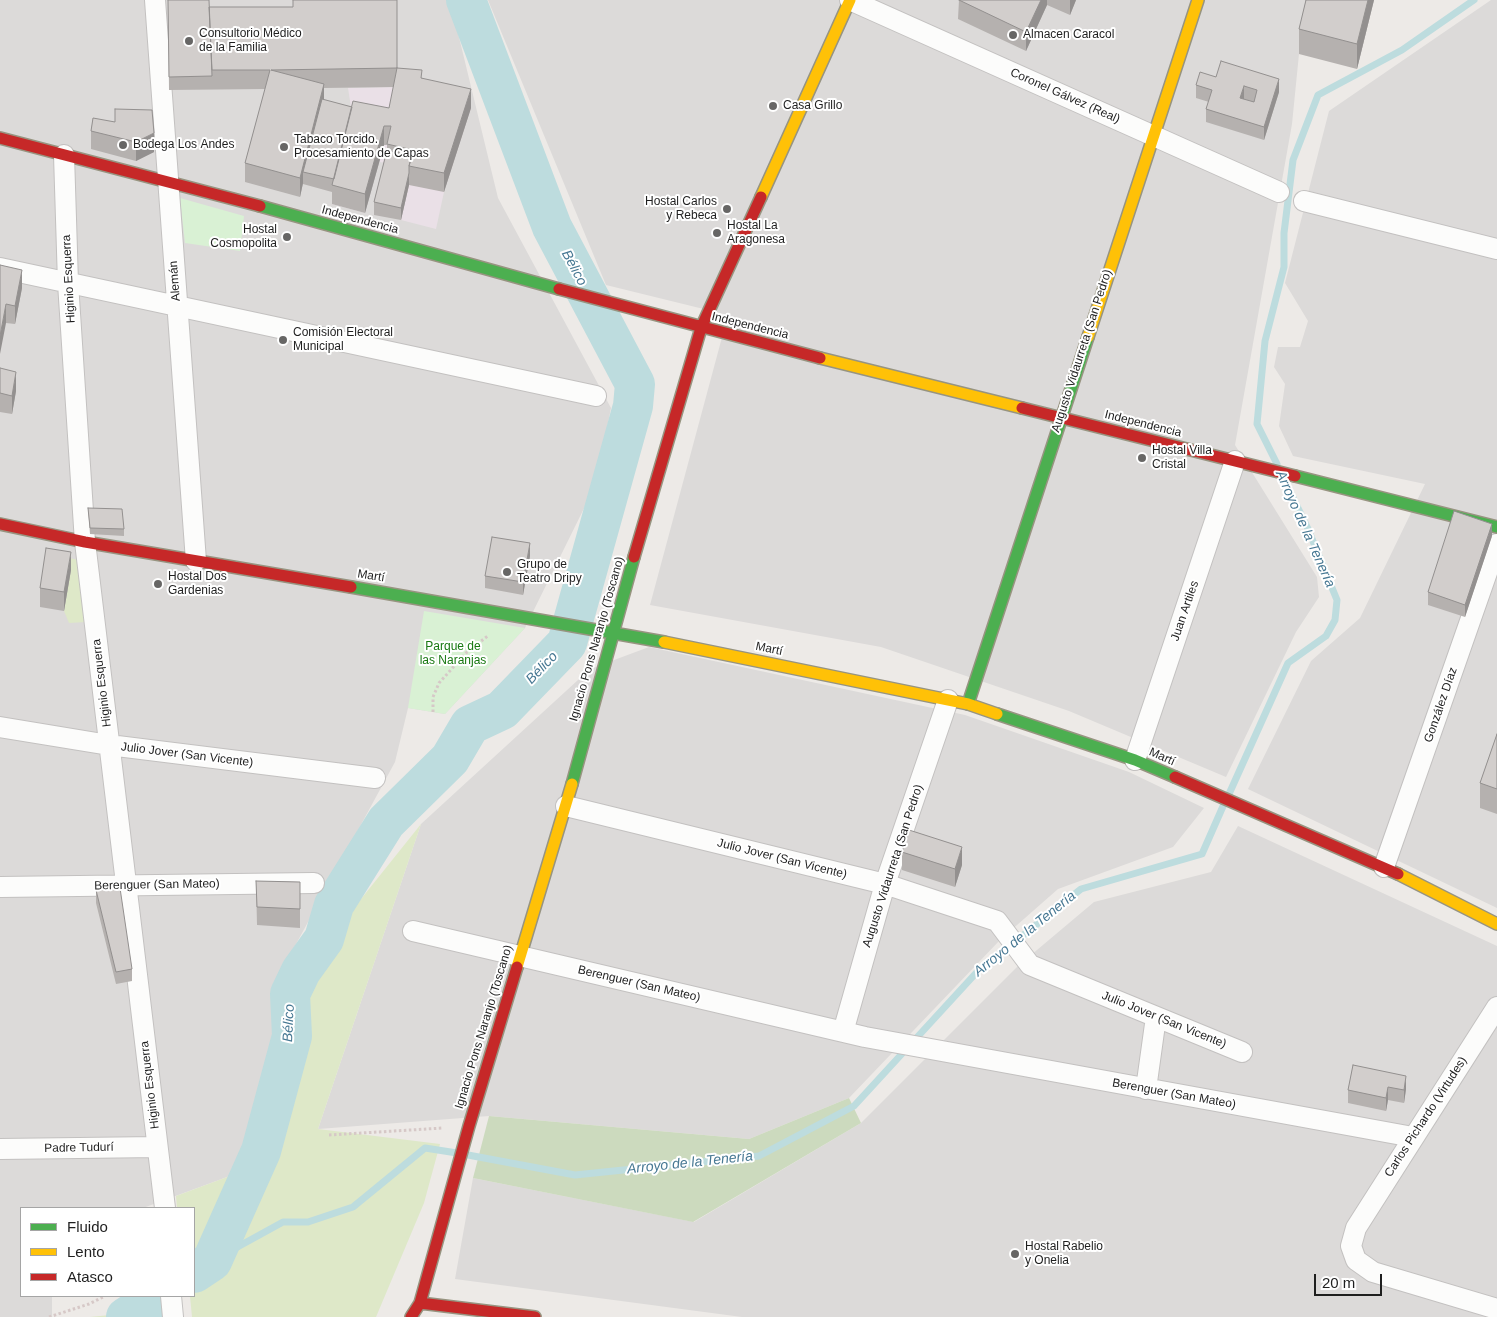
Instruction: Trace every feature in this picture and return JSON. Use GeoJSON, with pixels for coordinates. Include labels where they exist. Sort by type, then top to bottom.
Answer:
{"type":"FeatureCollection","features":[{"type":"Feature","properties":{"kind":"street","name":"Alemán"},"geometry":{"type":"LineString","coordinates":[[155,0],[196,561]]}},
{"type":"Feature","properties":{"kind":"street","name":"Coronel Gálvez (Real)"},"geometry":{"type":"LineString","coordinates":[[850,0],[1279,192]]}},
{"type":"Feature","properties":{"kind":"street","name":"Ignacio Pons Naranjo (Toscano)"},"geometry":{"type":"LineString","coordinates":[[415,1310],[468,1126],[566,806],[612,631],[701,328],[850,0]]}},
{"type":"Feature","properties":{"kind":"street","name":"Augusto Vidaurreta (San Pedro)"},"geometry":{"type":"LineString","coordinates":[[968,704],[1198,0]]}},
{"type":"Feature","properties":{"kind":"street","name":"Independencia"},"geometry":{"type":"LineString","coordinates":[[0,138],[701,328],[1497,527]]}},
{"type":"Feature","properties":{"kind":"street","name":"Higinio Esquerra"},"geometry":{"type":"LineString","coordinates":[[64,155],[68,283],[85,542],[165,1207]]}},
{"type":"Feature","properties":{"kind":"street"},"geometry":{"type":"LineString","coordinates":[[1304,200],[1497,249]]}},
{"type":"Feature","properties":{"kind":"street"},"geometry":{"type":"LineString","coordinates":[[0,268],[596,396]]}},
{"type":"Feature","properties":{"kind":"street","name":"Juan Artiles"},"geometry":{"type":"LineString","coordinates":[[1135,760],[1235,461]]}},
{"type":"Feature","properties":{"kind":"street","name":"Martí"},"geometry":{"type":"LineString","coordinates":[[0,524],[85,542],[597,628],[968,704],[1135,760],[1384,867],[1497,924]]}},
{"type":"Feature","properties":{"kind":"street","name":"González Díaz"},"geometry":{"type":"LineString","coordinates":[[1384,867],[1497,544]]}},
{"type":"Feature","properties":{"kind":"street","name":"Augusto Vidaurreta (San Pedro)"},"geometry":{"type":"LineString","coordinates":[[844,1032],[885,884],[948,700]]}},
{"type":"Feature","properties":{"kind":"street","name":"Julio Jover (San Vicente)"},"geometry":{"type":"LineString","coordinates":[[0,727],[109,746],[375,778]]}},
{"type":"Feature","properties":{"kind":"street","name":"Julio Jover (San Vicente)"},"geometry":{"type":"LineString","coordinates":[[566,806],[885,884],[997,922],[1030,965],[1242,1052]]}},
{"type":"Feature","properties":{"kind":"street","name":"Berenguer (San Mateo)"},"geometry":{"type":"LineString","coordinates":[[0,887],[314,883]]}},
{"type":"Feature","properties":{"kind":"street","name":"Berenguer (San Mateo)"},"geometry":{"type":"LineString","coordinates":[[413,931],[865,1037],[1413,1137]]}},
{"type":"Feature","properties":{"kind":"street","name":"Carlos Pichardo (Virtudes)"},"geometry":{"type":"LineString","coordinates":[[1497,1006],[1356,1228],[1350,1246],[1356,1260],[1373,1272],[1497,1309]]}},
{"type":"Feature","properties":{"kind":"street"},"geometry":{"type":"LineString","coordinates":[[1146,1089],[1156,1017]]}},
{"type":"Feature","properties":{"kind":"street","name":"Padre Tudurí"},"geometry":{"type":"LineString","coordinates":[[0,1149],[158,1147]]}},
{"type":"Feature","properties":{"kind":"street"},"geometry":{"type":"LineString","coordinates":[[172,1297],[173,1317]]}},
{"type":"Feature","properties":{"kind":"street"},"geometry":{"type":"LineString","coordinates":[[415,1310],[434,1317]]}},
{"type":"Feature","properties":{"kind":"street"},"geometry":{"type":"LineString","coordinates":[[415,1310],[535,1317]]}},
{"type":"Feature","properties":{"kind":"path"},"geometry":{"type":"LineString","coordinates":[[433,712],[433,697],[439,683],[467,652],[497,632]]}},
{"type":"Feature","properties":{"kind":"path"},"geometry":{"type":"LineString","coordinates":[[329,1134],[468,1126]]}},
{"type":"Feature","properties":{"kind":"path"},"geometry":{"type":"LineString","coordinates":[[49,1317],[104,1297]]}},
{"type":"Feature","properties":{"kind":"shaded area"},"geometry":{"type":"Polygon","coordinates":[[[0,0],[450,0],[498,198],[611,408],[596,484],[525,628],[445,714],[408,708],[395,762],[283,968],[256,1151],[238,1173],[146,1207],[20,1207],[20,1297],[52,1297],[52,1317],[0,1317],[0,0]]]}},
{"type":"Feature","properties":{"kind":"shaded area"},"geometry":{"type":"Polygon","coordinates":[[[488,0],[1312,0],[1299,54],[1292,124],[1235,445],[1317,577],[1319,597],[1296,632],[1226,777],[1069,711],[881,647],[650,605],[728,315],[606,285],[488,0]]]}},
{"type":"Feature","properties":{"kind":"shaded area"},"geometry":{"type":"Polygon","coordinates":[[[1491,0],[1497,0],[1497,908],[1248,789],[1311,661],[1360,618],[1425,484],[1293,456],[1279,426],[1285,384],[1274,367],[1278,347],[1300,347],[1308,321],[1285,283],[1329,111],[1491,0]]]}},
{"type":"Feature","properties":{"kind":"shaded area"},"geometry":{"type":"Polygon","coordinates":[[[348,88],[466,88],[471,108],[444,192],[436,229],[401,220],[387,163],[379,162],[365,213],[332,204],[353,120],[348,88]]]}},
{"type":"Feature","properties":{"kind":"shaded area"},"geometry":{"type":"Polygon","coordinates":[[[649,647],[965,715],[1129,772],[1204,808],[1173,847],[1058,889],[1000,940],[849,1098],[749,1139],[489,1116],[318,1129],[421,824],[590,669],[649,647]]]}},
{"type":"Feature","properties":{"kind":"shaded area"},"geometry":{"type":"Polygon","coordinates":[[[1238,826],[1497,946],[1497,1317],[742,1317],[455,1279],[473,1178],[694,1222],[861,1123],[1018,966],[1094,902],[1211,872],[1238,826]]]}},
{"type":"Feature","properties":{"kind":"green space"},"geometry":{"type":"Polygon","coordinates":[[[180,198],[244,216],[240,251],[185,243],[180,198]]]}},
{"type":"Feature","properties":{"kind":"green space"},"geometry":{"type":"Polygon","coordinates":[[[48,554],[79,560],[86,622],[69,623],[64,611],[70,571],[48,554]]]}},
{"type":"Feature","properties":{"kind":"green space","name":"Parque de las Naranjas"},"geometry":{"type":"Polygon","coordinates":[[[424,611],[525,628],[445,714],[408,708],[424,611]]]}},
{"type":"Feature","properties":{"kind":"green space"},"geometry":{"type":"Polygon","coordinates":[[[421,824],[318,1129],[440,1144],[424,1203],[376,1317],[192,1317],[190,1297],[195,1297],[195,1207],[177,1207],[176,1196],[238,1173],[274,1130],[299,1036],[297,1014],[313,967],[332,953],[345,919],[421,824]]]}},
{"type":"Feature","properties":{"kind":"green space"},"geometry":{"type":"Polygon","coordinates":[[[849,1098],[861,1123],[693,1222],[473,1178],[489,1116],[749,1139],[849,1098]]]}},
{"type":"Feature","properties":{"kind":"green space"},"geometry":{"type":"Polygon","coordinates":[[[149,1311],[149,1317],[90,1317],[149,1311]]]}},
{"type":"Feature","properties":{"kind":"building"},"geometry":{"type":"Polygon","coordinates":[[[168,0],[209,0],[212,76],[169,77],[168,0]]]}},
{"type":"Feature","properties":{"kind":"building"},"geometry":{"type":"Polygon","coordinates":[[[293,0],[397,0],[397,68],[271,70],[324,84],[300,178],[245,163],[270,70],[212,70],[209,7],[293,7],[293,0]]]}},
{"type":"Feature","properties":{"kind":"building"},"geometry":{"type":"Polygon","coordinates":[[[959,0],[1041,0],[1026,32],[959,0]]]}},
{"type":"Feature","properties":{"kind":"building"},"geometry":{"type":"Polygon","coordinates":[[[1306,0],[1368,0],[1357,44],[1299,29],[1306,0]]]}},
{"type":"Feature","properties":{"kind":"building"},"geometry":{"type":"Polygon","coordinates":[[[1221,61],[1279,79],[1264,127],[1206,109],[1212,90],[1196,85],[1200,72],[1216,77],[1221,61]],[[1244,86],[1240,98],[1254,102],[1257,90],[1244,86]]]}},
{"type":"Feature","properties":{"kind":"building"},"geometry":{"type":"Polygon","coordinates":[[[397,68],[422,70],[421,78],[471,89],[444,173],[409,166],[413,150],[387,144],[391,126],[384,126],[365,194],[332,185],[353,101],[389,108],[397,68]]]}},
{"type":"Feature","properties":{"kind":"building"},"geometry":{"type":"Polygon","coordinates":[[[322,99],[352,107],[334,179],[303,172],[322,99]]]}},
{"type":"Feature","properties":{"kind":"building"},"geometry":{"type":"Polygon","coordinates":[[[115,109],[152,110],[154,133],[136,142],[91,131],[93,118],[115,122],[115,109]]]}},
{"type":"Feature","properties":{"kind":"building"},"geometry":{"type":"Polygon","coordinates":[[[387,150],[412,156],[401,208],[374,202],[387,150]]]}},
{"type":"Feature","properties":{"kind":"building"},"geometry":{"type":"Polygon","coordinates":[[[0,265],[22,270],[15,306],[6,304],[0,336],[0,265]]]}},
{"type":"Feature","properties":{"kind":"building"},"geometry":{"type":"Polygon","coordinates":[[[0,368],[16,372],[12,396],[0,393],[0,368]]]}},
{"type":"Feature","properties":{"kind":"building"},"geometry":{"type":"Polygon","coordinates":[[[88,508],[122,509],[124,529],[90,528],[88,508]]]}},
{"type":"Feature","properties":{"kind":"building"},"geometry":{"type":"Polygon","coordinates":[[[1454,511],[1492,524],[1465,605],[1428,592],[1454,511]]]}},
{"type":"Feature","properties":{"kind":"building","name":"Grupo de Teatro Dripy"},"geometry":{"type":"Polygon","coordinates":[[[492,537],[530,543],[523,582],[485,576],[492,537]]]}},
{"type":"Feature","properties":{"kind":"building"},"geometry":{"type":"Polygon","coordinates":[[[46,548],[71,552],[64,592],[40,588],[46,548]]]}},
{"type":"Feature","properties":{"kind":"building"},"geometry":{"type":"Polygon","coordinates":[[[1497,734],[1497,789],[1480,783],[1497,734]]]}},
{"type":"Feature","properties":{"kind":"building"},"geometry":{"type":"Polygon","coordinates":[[[909,830],[962,847],[955,869],[902,852],[909,830]]]}},
{"type":"Feature","properties":{"kind":"building"},"geometry":{"type":"Polygon","coordinates":[[[256,881],[300,882],[300,909],[257,907],[256,881]]]}},
{"type":"Feature","properties":{"kind":"building"},"geometry":{"type":"Polygon","coordinates":[[[120,888],[132,969],[116,972],[96,890],[120,888]]]}},
{"type":"Feature","properties":{"kind":"building"},"geometry":{"type":"Polygon","coordinates":[[[1353,1065],[1406,1076],[1404,1090],[1388,1087],[1386,1098],[1348,1090],[1353,1065]]]}},
{"type":"Feature","properties":{"kind":"waterway","name":"Bélico"},"geometry":{"type":"LineString","coordinates":[[195,1272],[212,1261],[261,1151],[292,1036],[290,994],[301,971],[324,939],[334,905],[386,822],[450,759],[470,725],[502,710],[567,643],[633,406],[635,384],[552,227],[466,0]]}},
{"type":"Feature","properties":{"kind":"waterway","name":"Arroyo de la Tenería"},"geometry":{"type":"LineString","coordinates":[[1277,464],[1257,424],[1265,341],[1284,267],[1284,233],[1293,160],[1318,95],[1402,50],[1474,0]]}},
{"type":"Feature","properties":{"kind":"waterway","name":"Arroyo de la Tenería"},"geometry":{"type":"LineString","coordinates":[[1229,794],[1288,663],[1326,636],[1335,620],[1337,600],[1308,529],[1285,481]]}},
{"type":"Feature","properties":{"kind":"waterway","name":"Arroyo de la Tenería"},"geometry":{"type":"LineString","coordinates":[[468,1155],[575,1175],[759,1156],[854,1106],[977,972],[1081,889],[1202,854],[1224,804]]}},
{"type":"Feature","properties":{"kind":"waterway","name":"Arroyo de la Tenería"},"geometry":{"type":"LineString","coordinates":[[212,1261],[283,1222],[308,1222],[353,1207],[425,1148],[457,1153]]}},
{"type":"Feature","properties":{"kind":"waterway","name":"Bélico"},"geometry":{"type":"LineString","coordinates":[[126,1317],[157,1297]]}},
{"type":"Feature","properties":{"kind":"traffic: fast"},"geometry":{"type":"LineString","coordinates":[[260,206],[559,289]]}},
{"type":"Feature","properties":{"kind":"traffic: fast"},"geometry":{"type":"LineString","coordinates":[[968,704],[1088,337]]}},
{"type":"Feature","properties":{"kind":"traffic: fast"},"geometry":{"type":"LineString","coordinates":[[1295,476],[1497,527]]}},
{"type":"Feature","properties":{"kind":"traffic: fast"},"geometry":{"type":"LineString","coordinates":[[572,784],[634,557]]}},
{"type":"Feature","properties":{"kind":"traffic: fast"},"geometry":{"type":"LineString","coordinates":[[351,587],[664,642]]}},
{"type":"Feature","properties":{"kind":"traffic: fast"},"geometry":{"type":"LineString","coordinates":[[997,714],[1135,760],[1175,777]]}},
{"type":"Feature","properties":{"kind":"traffic: slow"},"geometry":{"type":"LineString","coordinates":[[761,197],[850,0]]}},
{"type":"Feature","properties":{"kind":"traffic: slow"},"geometry":{"type":"LineString","coordinates":[[1088,337],[1198,0]]}},
{"type":"Feature","properties":{"kind":"traffic: slow"},"geometry":{"type":"LineString","coordinates":[[820,358],[1022,408]]}},
{"type":"Feature","properties":{"kind":"traffic: slow"},"geometry":{"type":"LineString","coordinates":[[664,642],[968,704],[997,714]]}},
{"type":"Feature","properties":{"kind":"traffic: slow"},"geometry":{"type":"LineString","coordinates":[[517,967],[572,784]]}},
{"type":"Feature","properties":{"kind":"traffic: slow"},"geometry":{"type":"LineString","coordinates":[[1398,874],[1497,924]]}},
{"type":"Feature","properties":{"kind":"traffic: jam"},"geometry":{"type":"LineString","coordinates":[[0,138],[260,206]]}},
{"type":"Feature","properties":{"kind":"traffic: jam"},"geometry":{"type":"LineString","coordinates":[[634,557],[701,328],[761,197]]}},
{"type":"Feature","properties":{"kind":"traffic: jam"},"geometry":{"type":"LineString","coordinates":[[559,289],[820,358]]}},
{"type":"Feature","properties":{"kind":"traffic: jam"},"geometry":{"type":"LineString","coordinates":[[1022,408],[1295,476]]}},
{"type":"Feature","properties":{"kind":"traffic: jam"},"geometry":{"type":"LineString","coordinates":[[0,524],[85,542],[351,587]]}},
{"type":"Feature","properties":{"kind":"traffic: jam"},"geometry":{"type":"LineString","coordinates":[[1175,777],[1398,874]]}},
{"type":"Feature","properties":{"kind":"traffic: jam"},"geometry":{"type":"LineString","coordinates":[[411,1317],[420,1303],[469,1126],[517,967]]}},
{"type":"Feature","properties":{"kind":"traffic: jam"},"geometry":{"type":"LineString","coordinates":[[420,1303],[535,1317]]}},
{"type":"Feature","properties":{"kind":"place","name":"Almacen Caracol"},"geometry":{"type":"Point","coordinates":[1013,35]}},
{"type":"Feature","properties":{"kind":"place","name":"Consultorio Médico de la Familia"},"geometry":{"type":"Point","coordinates":[189,41]}},
{"type":"Feature","properties":{"kind":"place","name":"Casa Grillo"},"geometry":{"type":"Point","coordinates":[773,106]}},
{"type":"Feature","properties":{"kind":"place","name":"Bodega Los Andes"},"geometry":{"type":"Point","coordinates":[123,145]}},
{"type":"Feature","properties":{"kind":"place","name":"Tabaco Torcido. Procesamiento de Capas"},"geometry":{"type":"Point","coordinates":[284,147]}},
{"type":"Feature","properties":{"kind":"place","name":"Hostal Carlos y Rebeca"},"geometry":{"type":"Point","coordinates":[727,209]}},
{"type":"Feature","properties":{"kind":"place","name":"Hostal La Aragonesa"},"geometry":{"type":"Point","coordinates":[717,233]}},
{"type":"Feature","properties":{"kind":"place","name":"Hostal Cosmopolita"},"geometry":{"type":"Point","coordinates":[287,237]}},
{"type":"Feature","properties":{"kind":"place","name":"Comisión Electoral Municipal"},"geometry":{"type":"Point","coordinates":[283,340]}},
{"type":"Feature","properties":{"kind":"place","name":"Hostal Villa Cristal"},"geometry":{"type":"Point","coordinates":[1142,458]}},
{"type":"Feature","properties":{"kind":"place","name":"Grupo de Teatro Dripy"},"geometry":{"type":"Point","coordinates":[507,572]}},
{"type":"Feature","properties":{"kind":"place","name":"Hostal Dos Gardenias"},"geometry":{"type":"Point","coordinates":[158,584]}},
{"type":"Feature","properties":{"kind":"place","name":"Hostal Rabelio y Onelia"},"geometry":{"type":"Point","coordinates":[1015,1254]}}]}
